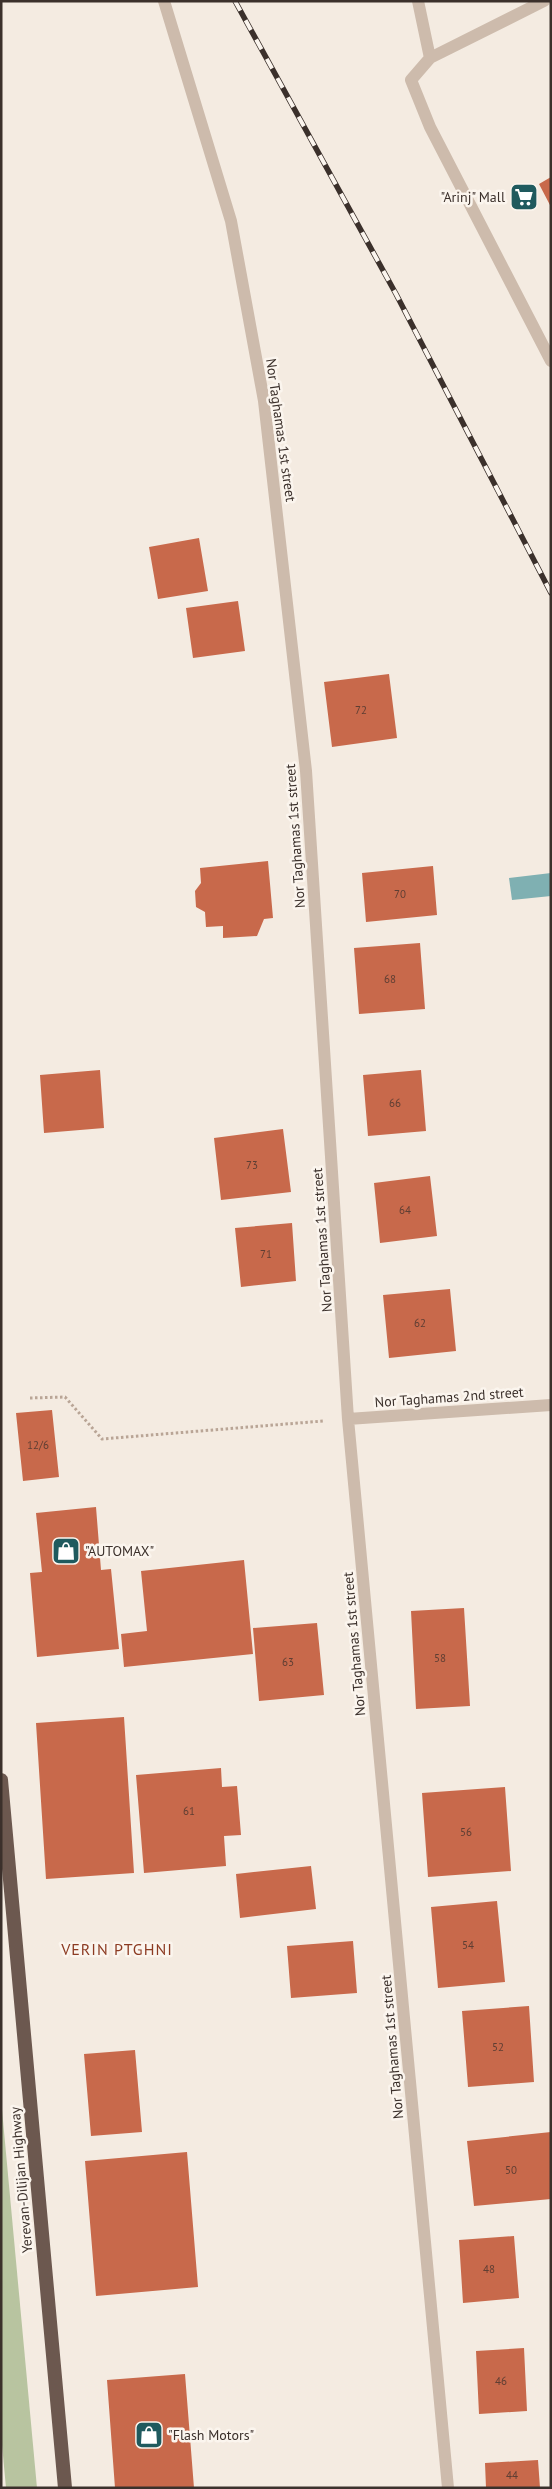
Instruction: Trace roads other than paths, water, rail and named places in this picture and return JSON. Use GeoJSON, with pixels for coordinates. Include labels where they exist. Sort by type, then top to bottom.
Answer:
{"type":"FeatureCollection","features":[{"type":"Feature","properties":{"kind":"highway","name":"Yerevan-Dilijan Highway"},"geometry":{"type":"LineString","coordinates":[[1,1780],[65,2488]]}},
{"type":"Feature","properties":{"kind":"street","name":"Nor Taghamas 1st street"},"geometry":{"type":"LineString","coordinates":[[164,1],[231,221],[264,400],[306,771],[348,1419],[448,2488]]}},
{"type":"Feature","properties":{"kind":"street"},"geometry":{"type":"LineString","coordinates":[[418,1],[430,58]]}},
{"type":"Feature","properties":{"kind":"street"},"geometry":{"type":"LineString","coordinates":[[544,1],[430,58],[411,80],[430,127],[551,361]]}},
{"type":"Feature","properties":{"kind":"street","name":"Nor Taghamas 2nd street"},"geometry":{"type":"LineString","coordinates":[[348,1419],[551,1406]]}},
{"type":"Feature","properties":{"kind":"water"},"geometry":{"type":"Polygon","coordinates":[[[551,873],[551,896],[512,900],[509,878],[551,873]]]}},
{"type":"Feature","properties":{"kind":"railway"},"geometry":{"type":"LineString","coordinates":[[235,1],[396,294],[551,593]]}},
{"type":"Feature","properties":{"kind":"place","name":"\"Arinj\" Mall"},"geometry":{"type":"Point","coordinates":[524,197]}},
{"type":"Feature","properties":{"kind":"place","name":"\"AUTOMAX\""},"geometry":{"type":"Point","coordinates":[66,1551]}},
{"type":"Feature","properties":{"kind":"place","name":"\"Flash Motors\""},"geometry":{"type":"Point","coordinates":[149,2435]}},
{"type":"Feature","properties":{"kind":"district","name":"VERIN PTGHNI"},"geometry":{"type":"Point","coordinates":[117,1949]}}]}
